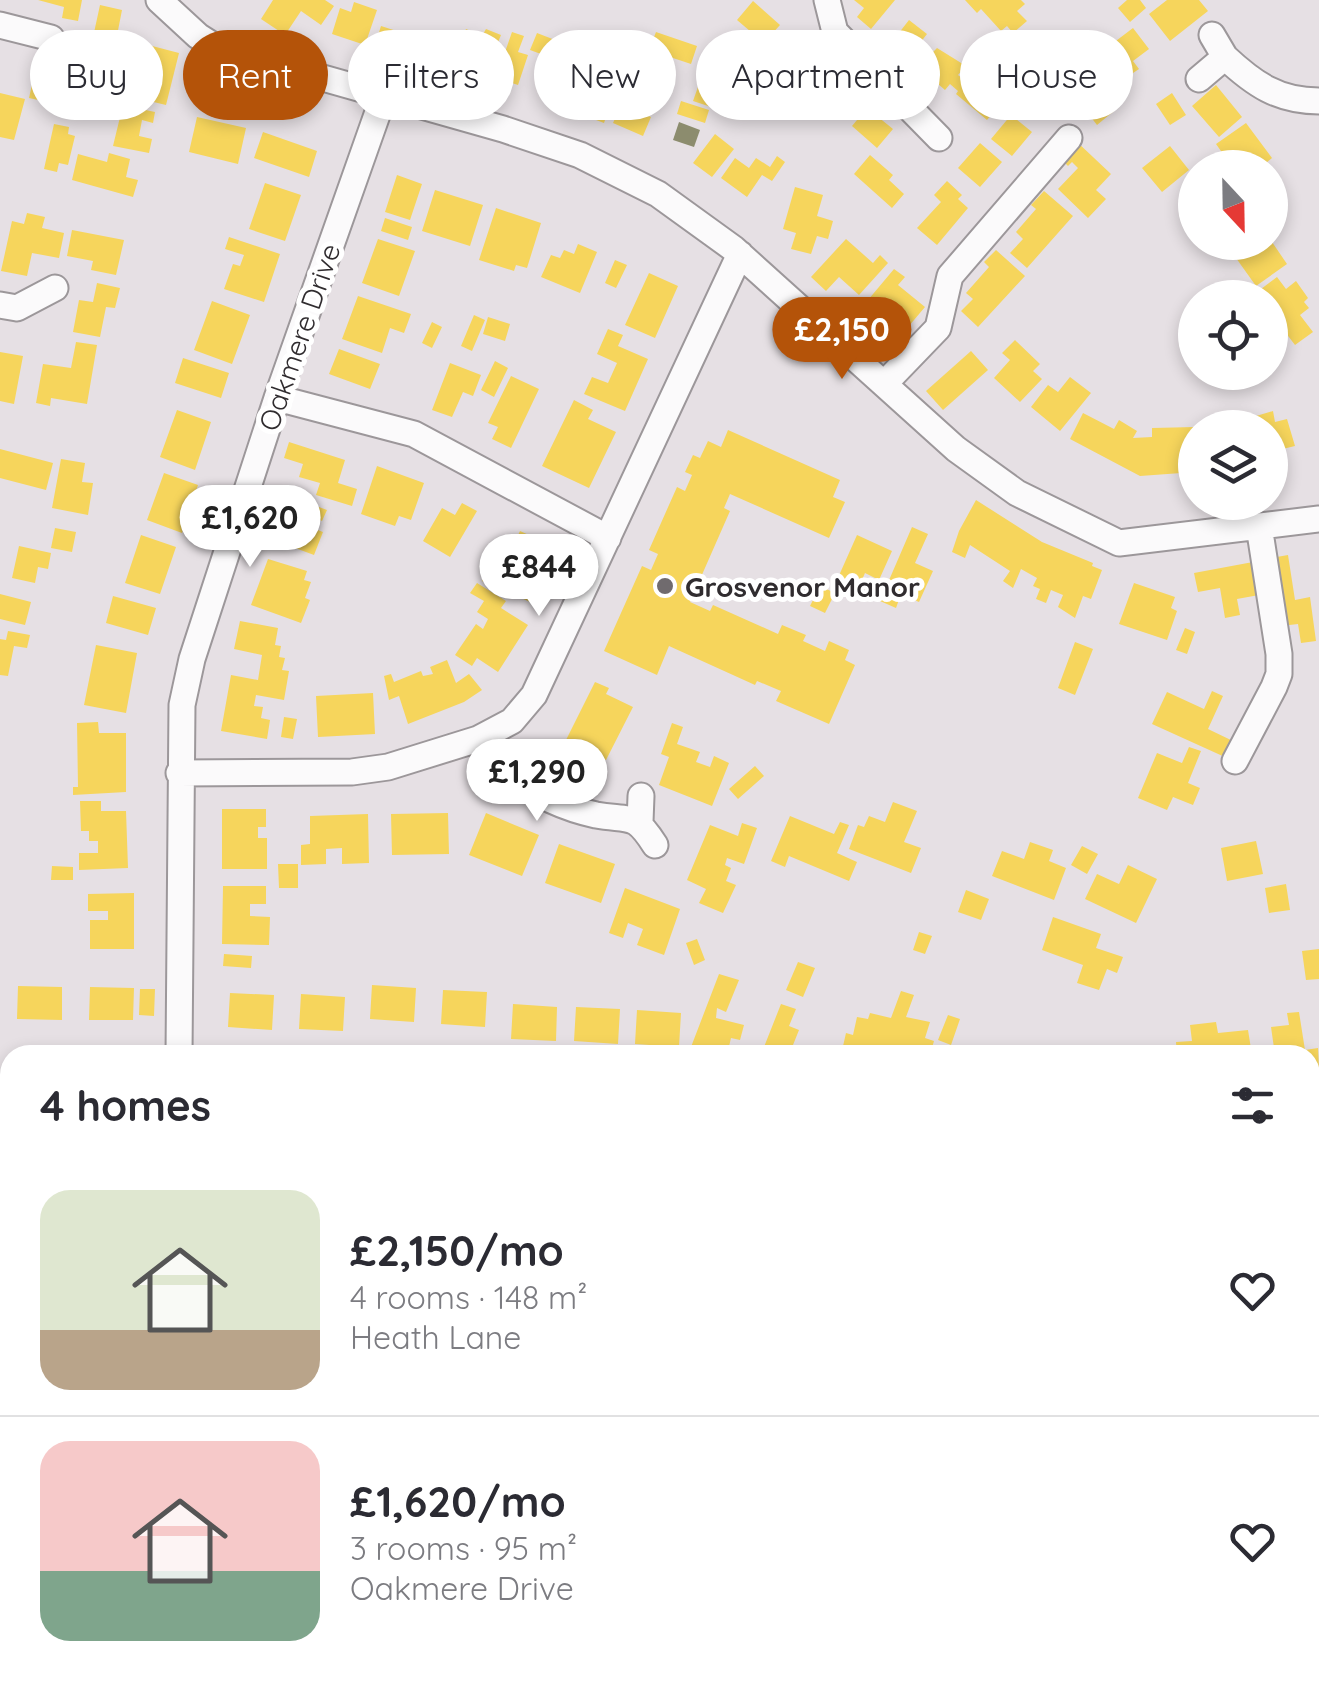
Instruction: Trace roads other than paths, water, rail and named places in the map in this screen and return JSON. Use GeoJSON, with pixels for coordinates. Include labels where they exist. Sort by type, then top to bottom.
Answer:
{"type":"FeatureCollection","features":[{"type":"Feature","properties":{"kind":"street"},"geometry":{"type":"LineString","coordinates":[[827,0],[835,32],[939,138]]}},
{"type":"Feature","properties":{"kind":"street"},"geometry":{"type":"LineString","coordinates":[[168,3],[217,48],[348,86]]}},
{"type":"Feature","properties":{"kind":"street"},"geometry":{"type":"LineString","coordinates":[[0,25],[30,33]]}},
{"type":"Feature","properties":{"kind":"street"},"geometry":{"type":"LineString","coordinates":[[1199,79],[1219,46],[1260,88],[1298,101],[1319,102]]}},
{"type":"Feature","properties":{"kind":"street","name":"Oakmere Drive"},"geometry":{"type":"LineString","coordinates":[[179,1045],[182,705],[192,659],[277,398],[375,120]]}},
{"type":"Feature","properties":{"kind":"street"},"geometry":{"type":"LineString","coordinates":[[464,120],[580,155],[658,194],[740,254],[956,449],[1018,493],[1119,543],[1319,519]]}},
{"type":"Feature","properties":{"kind":"street"},"geometry":{"type":"LineString","coordinates":[[885,383],[938,328],[950,276],[1069,138]]}},
{"type":"Feature","properties":{"kind":"street"},"geometry":{"type":"LineString","coordinates":[[179,773],[352,772],[432,755],[478,739],[512,721],[534,695],[740,254]]}},
{"type":"Feature","properties":{"kind":"street"},"geometry":{"type":"LineString","coordinates":[[0,306],[17,308],[55,288]]}},
{"type":"Feature","properties":{"kind":"street"},"geometry":{"type":"LineString","coordinates":[[277,398],[414,434],[608,538]]}},
{"type":"Feature","properties":{"kind":"street"},"geometry":{"type":"LineString","coordinates":[[1236,761],[1278,674],[1279,654],[1259,526]]}},
{"type":"Feature","properties":{"kind":"street"},"geometry":{"type":"LineString","coordinates":[[478,739],[501,767],[539,794],[596,815],[624,816],[641,809],[655,845]]}},
{"type":"Feature","properties":{"kind":"place","name":"Grosvenor Manor"},"geometry":{"type":"Point","coordinates":[665,586]}}]}
